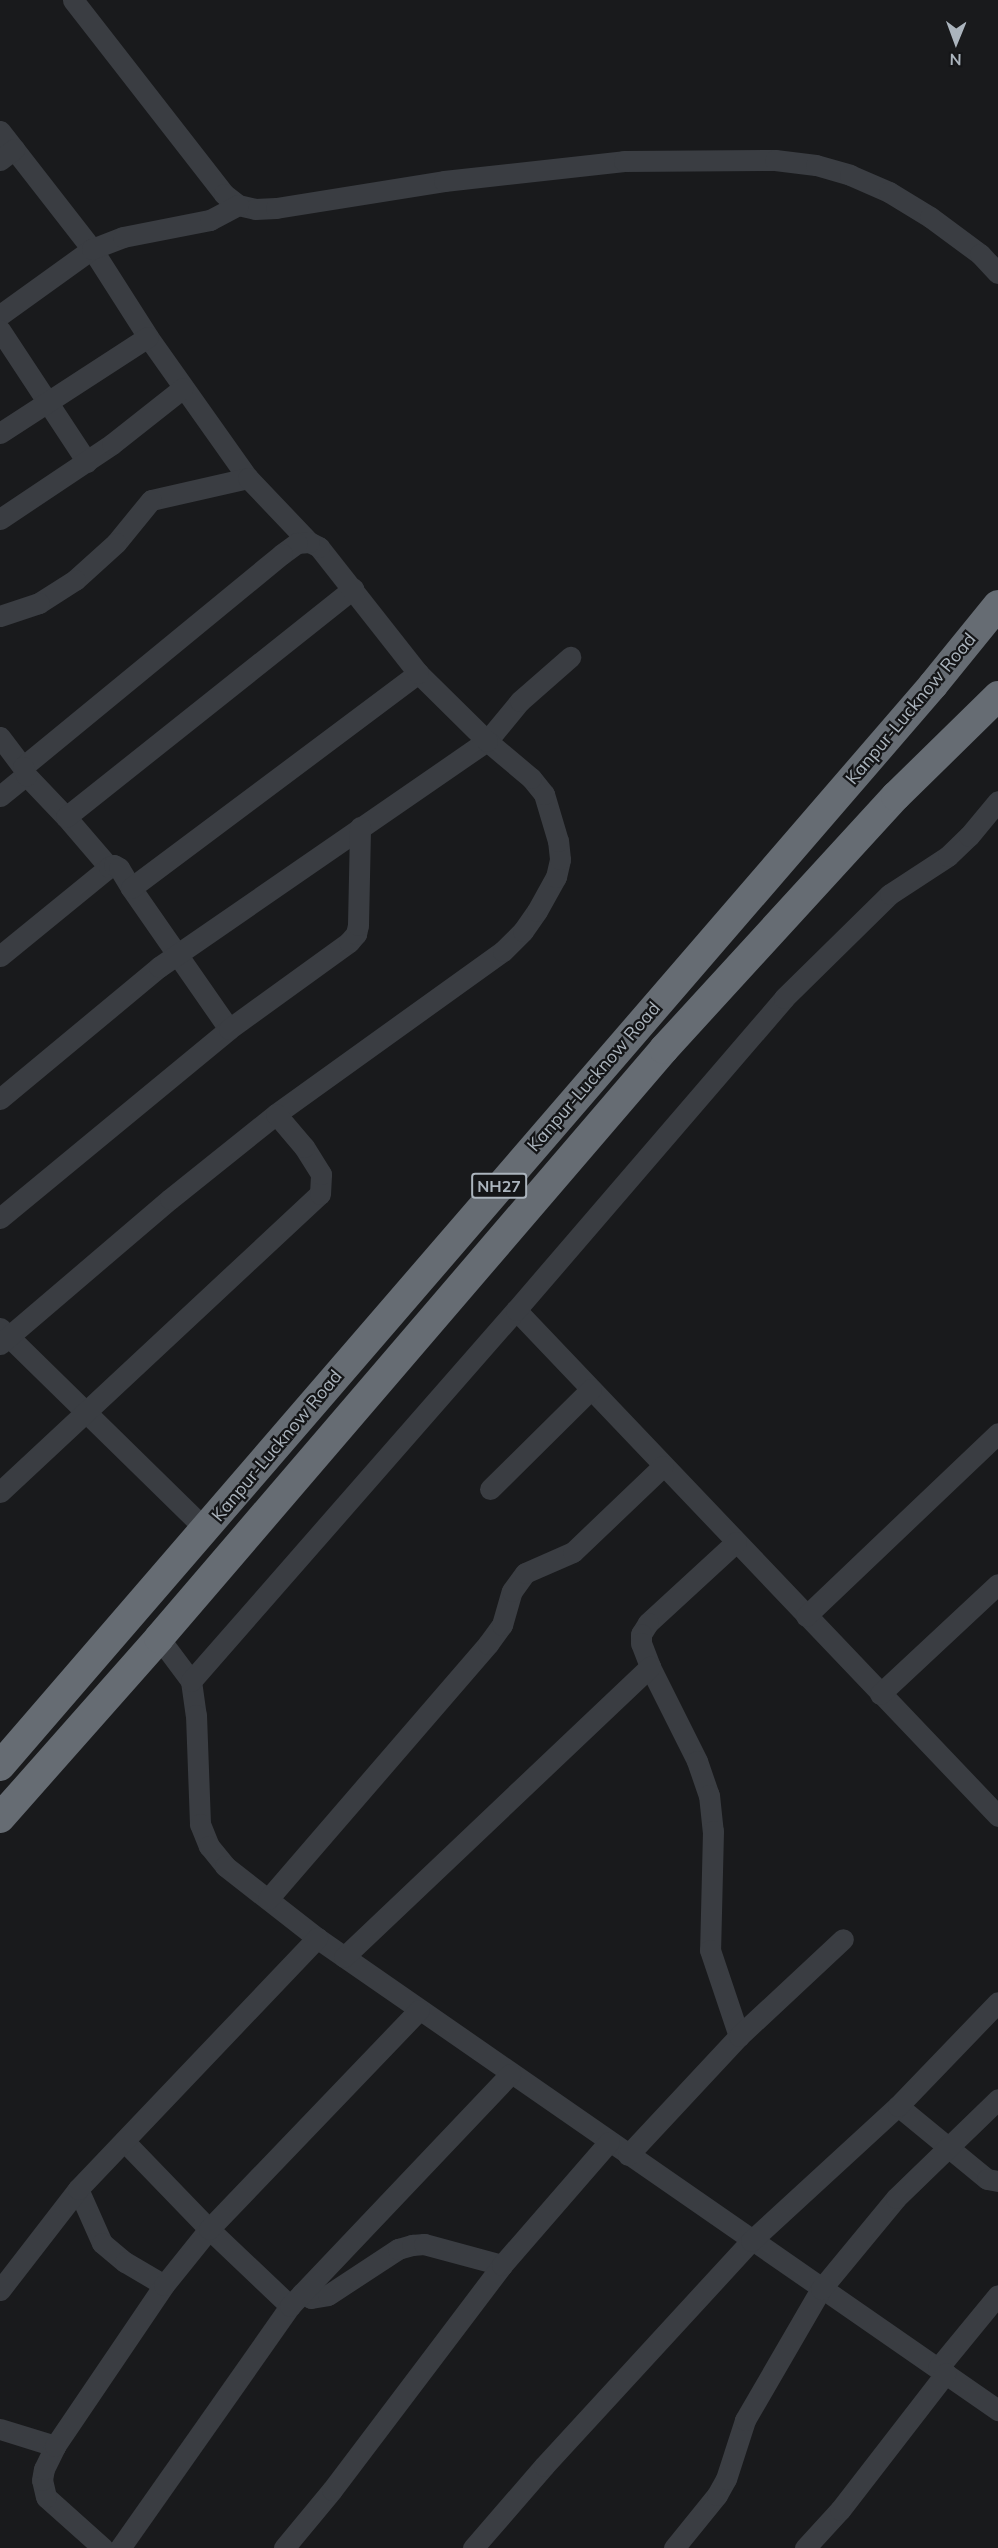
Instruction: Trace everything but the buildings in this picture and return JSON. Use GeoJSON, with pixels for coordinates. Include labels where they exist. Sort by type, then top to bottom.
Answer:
{"type":"FeatureCollection","features":[{"type":"Feature","properties":{"kind":"highway","name":"Kanpur-Lucknow Road"},"geometry":{"type":"LineString","coordinates":[[0,1766],[118,1626],[206,1530],[387,1315],[933,685],[998,605]]}},
{"type":"Feature","properties":{"kind":"highway","name":"Kanpur-Lucknow Road"},"geometry":{"type":"LineString","coordinates":[[6,1799],[159,1638],[664,1049],[896,796],[998,696]]}},
{"type":"Feature","properties":{"kind":"street"},"geometry":{"type":"LineString","coordinates":[[73,0],[224,194],[238,205],[255,209],[276,208],[444,181],[624,161],[776,160],[816,165],[850,175],[889,192],[930,217],[980,254],[998,273]]}},
{"type":"Feature","properties":{"kind":"street"},"geometry":{"type":"LineString","coordinates":[[0,131],[7,154],[92,249],[148,337],[248,478],[309,542],[319,547],[418,673],[487,741],[531,778],[544,794],[558,842],[560,860],[549,891],[524,931],[503,951],[276,1114],[3,1336],[86,1411],[206,1530]]}},
{"type":"Feature","properties":{"kind":"street"},"geometry":{"type":"LineString","coordinates":[[0,315],[92,249],[123,237],[210,220],[238,205]]}},
{"type":"Feature","properties":{"kind":"street"},"geometry":{"type":"LineString","coordinates":[[0,330],[49,401],[87,462]]}},
{"type":"Feature","properties":{"kind":"street"},"geometry":{"type":"LineString","coordinates":[[0,433],[148,337]]}},
{"type":"Feature","properties":{"kind":"street"},"geometry":{"type":"LineString","coordinates":[[0,519],[87,462],[183,388]]}},
{"type":"Feature","properties":{"kind":"street"},"geometry":{"type":"LineString","coordinates":[[0,616],[39,603],[75,580],[116,543],[151,500],[248,478]]}},
{"type":"Feature","properties":{"kind":"street"},"geometry":{"type":"LineString","coordinates":[[0,796],[24,771],[282,554],[297,543],[309,542]]}},
{"type":"Feature","properties":{"kind":"street"},"geometry":{"type":"LineString","coordinates":[[66,817],[353,589]]}},
{"type":"Feature","properties":{"kind":"street"},"geometry":{"type":"LineString","coordinates":[[4,1089],[178,954],[487,741],[520,701],[570,657]]}},
{"type":"Feature","properties":{"kind":"street"},"geometry":{"type":"LineString","coordinates":[[131,888],[418,673]]}},
{"type":"Feature","properties":{"kind":"street"},"geometry":{"type":"LineString","coordinates":[[0,737],[24,771],[109,867]]}},
{"type":"Feature","properties":{"kind":"street"},"geometry":{"type":"LineString","coordinates":[[191,1681],[516,1310],[784,998],[890,894],[948,856],[969,836],[998,801]]}},
{"type":"Feature","properties":{"kind":"street"},"geometry":{"type":"LineString","coordinates":[[0,1218],[229,1029],[349,942],[356,934],[360,827]]}},
{"type":"Feature","properties":{"kind":"street"},"geometry":{"type":"LineString","coordinates":[[0,956],[114,865],[119,868],[229,1029]]}},
{"type":"Feature","properties":{"kind":"street"},"geometry":{"type":"LineString","coordinates":[[0,1492],[320,1194],[321,1174],[304,1147],[276,1114]]}},
{"type":"Feature","properties":{"kind":"street"},"geometry":{"type":"LineString","coordinates":[[516,1310],[998,1816]]}},
{"type":"Feature","properties":{"kind":"street"},"geometry":{"type":"LineString","coordinates":[[490,1489],[591,1389]]}},
{"type":"Feature","properties":{"kind":"street"},"geometry":{"type":"LineString","coordinates":[[806,1616],[998,1433]]}},
{"type":"Feature","properties":{"kind":"street"},"geometry":{"type":"LineString","coordinates":[[268,1899],[488,1644],[501,1625],[512,1591],[525,1573],[573,1551],[663,1466]]}},
{"type":"Feature","properties":{"kind":"street"},"geometry":{"type":"LineString","coordinates":[[736,1542],[648,1623],[641,1634],[641,1642],[650,1667],[697,1761],[709,1795],[713,1831],[710,1950],[739,2036]]}},
{"type":"Feature","properties":{"kind":"street"},"geometry":{"type":"LineString","coordinates":[[880,1694],[998,1584]]}},
{"type":"Feature","properties":{"kind":"street"},"geometry":{"type":"LineString","coordinates":[[159,1638],[191,1681],[196,1715],[200,1824],[209,1846],[225,1866],[317,1938],[419,2010],[998,2410]]}},
{"type":"Feature","properties":{"kind":"street"},"geometry":{"type":"LineString","coordinates":[[344,1957],[650,1667]]}},
{"type":"Feature","properties":{"kind":"street"},"geometry":{"type":"LineString","coordinates":[[0,2290],[78,2189],[317,1938]]}},
{"type":"Feature","properties":{"kind":"street"},"geometry":{"type":"LineString","coordinates":[[628,2156],[739,2036],[843,1939]]}},
{"type":"Feature","properties":{"kind":"street"},"geometry":{"type":"LineString","coordinates":[[473,2548],[544,2466],[751,2241],[898,2106],[998,2002]]}},
{"type":"Feature","properties":{"kind":"street"},"geometry":{"type":"LineString","coordinates":[[103,2548],[46,2497],[42,2480],[54,2446],[164,2285],[209,2229],[419,2010]]}},
{"type":"Feature","properties":{"kind":"street"},"geometry":{"type":"LineString","coordinates":[[120,2548],[296,2299],[510,2074]]}},
{"type":"Feature","properties":{"kind":"street"},"geometry":{"type":"LineString","coordinates":[[674,2548],[717,2495],[726,2479],[745,2420],[821,2289],[889,2206],[998,2099]]}},
{"type":"Feature","properties":{"kind":"street"},"geometry":{"type":"LineString","coordinates":[[898,2106],[987,2179],[998,2181]]}},
{"type":"Feature","properties":{"kind":"street"},"geometry":{"type":"LineString","coordinates":[[124,2141],[209,2229],[296,2299],[320,2298],[398,2249],[412,2245],[424,2244],[502,2265]]}},
{"type":"Feature","properties":{"kind":"street"},"geometry":{"type":"LineString","coordinates":[[284,2548],[345,2472],[502,2265],[609,2142]]}},
{"type":"Feature","properties":{"kind":"street"},"geometry":{"type":"LineString","coordinates":[[78,2189],[102,2243],[125,2262],[164,2285]]}},
{"type":"Feature","properties":{"kind":"street"},"geometry":{"type":"LineString","coordinates":[[805,2548],[834,2517],[998,2295]]}},
{"type":"Feature","properties":{"kind":"street"},"geometry":{"type":"LineString","coordinates":[[0,2429],[54,2446]]}}]}
